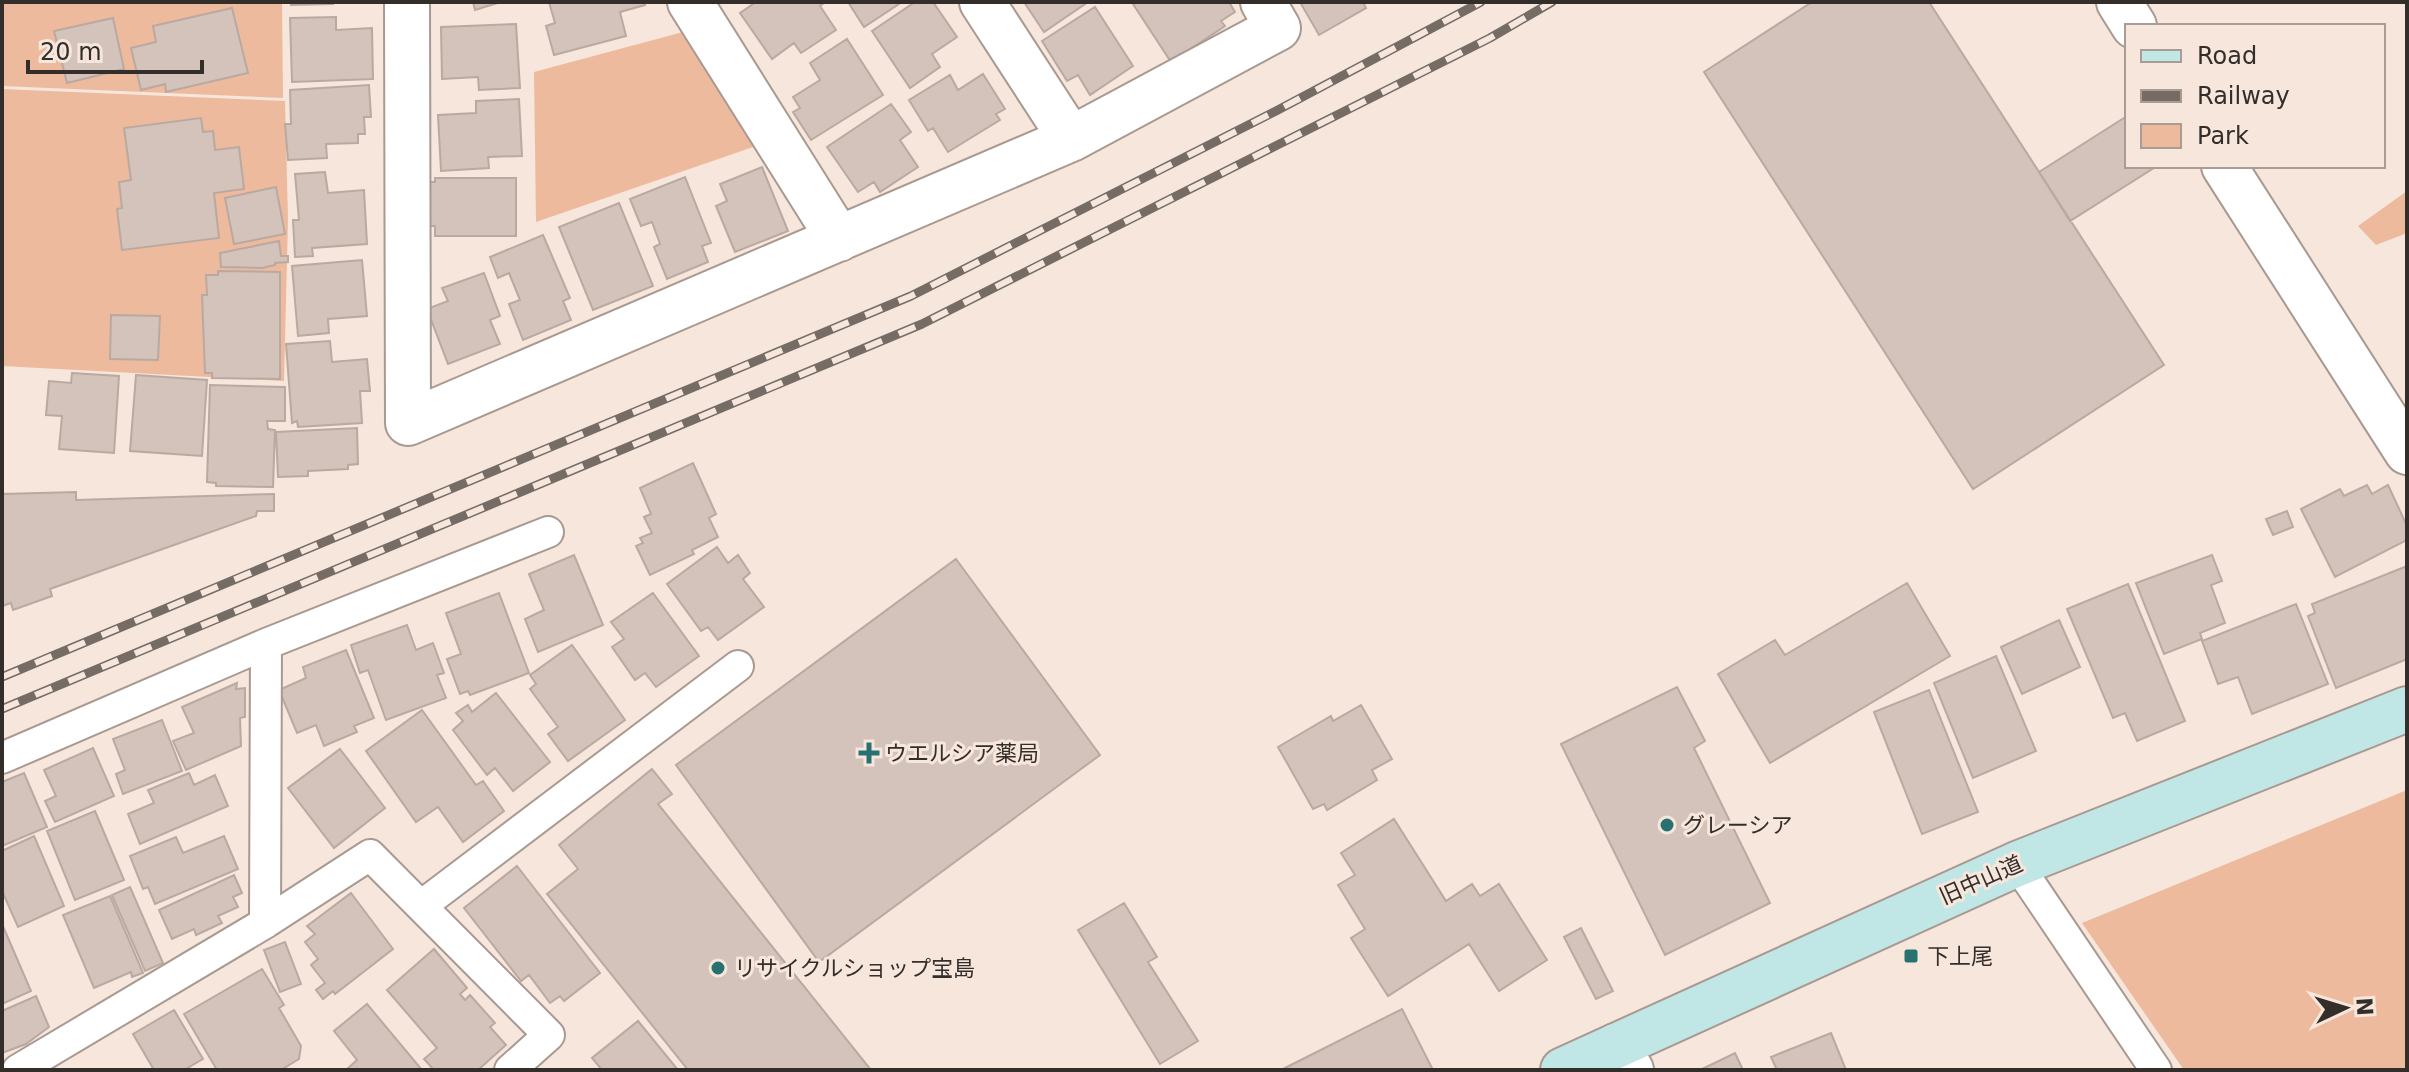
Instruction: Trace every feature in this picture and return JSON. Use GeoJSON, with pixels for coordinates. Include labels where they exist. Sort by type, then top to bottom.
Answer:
{"type":"FeatureCollection","features":[{"type":"Feature","properties":{"kind":"main road","name":"旧中山道"},"geometry":{"type":"LineString","coordinates":[[1563,1070],[1624,1058],[2017,864],[2407,709]]}},
{"type":"Feature","properties":{"kind":"street"},"geometry":{"type":"LineString","coordinates":[[407,2],[408,423],[1071,139],[1278,28],[1263,2]]}},
{"type":"Feature","properties":{"kind":"street"},"geometry":{"type":"LineString","coordinates":[[690,2],[839,239]]}},
{"type":"Feature","properties":{"kind":"street"},"geometry":{"type":"LineString","coordinates":[[982,2],[1071,139]]}},
{"type":"Feature","properties":{"kind":"street"},"geometry":{"type":"LineString","coordinates":[[2119,2],[2133,24]]}},
{"type":"Feature","properties":{"kind":"street"},"geometry":{"type":"LineString","coordinates":[[2225,168],[2407,452]]}},
{"type":"Feature","properties":{"kind":"lane"},"geometry":{"type":"LineString","coordinates":[[2,758],[266,644],[548,532]]}},
{"type":"Feature","properties":{"kind":"lane"},"geometry":{"type":"LineString","coordinates":[[265,923],[266,644]]}},
{"type":"Feature","properties":{"kind":"lane"},"geometry":{"type":"LineString","coordinates":[[421,906],[738,666]]}},
{"type":"Feature","properties":{"kind":"lane"},"geometry":{"type":"LineString","coordinates":[[18,1070],[265,923],[370,855],[549,1035],[510,1070]]}},
{"type":"Feature","properties":{"kind":"lane"},"geometry":{"type":"LineString","coordinates":[[2017,864],[2156,1070]]}},
{"type":"Feature","properties":{"kind":"green space"},"geometry":{"type":"Polygon","coordinates":[[[2,2],[282,2],[283,98],[2,86],[2,2]]]}},
{"type":"Feature","properties":{"kind":"green space"},"geometry":{"type":"Polygon","coordinates":[[[683,32],[756,146],[536,222],[534,72],[683,32]]]}},
{"type":"Feature","properties":{"kind":"green space"},"geometry":{"type":"Polygon","coordinates":[[[2,89],[285,101],[288,220],[284,381],[2,366],[2,89]]]}},
{"type":"Feature","properties":{"kind":"green space"},"geometry":{"type":"Polygon","coordinates":[[[2407,191],[2407,233],[2376,245],[2358,226],[2407,191]]]}},
{"type":"Feature","properties":{"kind":"green space"},"geometry":{"type":"Polygon","coordinates":[[[2407,790],[2407,1070],[2184,1070],[2082,923],[2407,790]]]}},
{"type":"Feature","properties":{"kind":"building"},"geometry":{"type":"Polygon","coordinates":[[[291,2],[333,2],[333,4],[291,5],[291,2]]]}},
{"type":"Feature","properties":{"kind":"building"},"geometry":{"type":"Polygon","coordinates":[[[473,2],[501,2],[475,10],[473,2]]]}},
{"type":"Feature","properties":{"kind":"building"},"geometry":{"type":"Polygon","coordinates":[[[549,2],[644,2],[645,5],[620,12],[626,36],[554,55],[546,26],[555,23],[549,2]]]}},
{"type":"Feature","properties":{"kind":"building"},"geometry":{"type":"Polygon","coordinates":[[[756,2],[825,2],[820,6],[836,30],[801,53],[794,43],[772,59],[740,13],[756,2]]]}},
{"type":"Feature","properties":{"kind":"building"},"geometry":{"type":"Polygon","coordinates":[[[848,2],[902,2],[864,27],[848,2]]]}},
{"type":"Feature","properties":{"kind":"building"},"geometry":{"type":"Polygon","coordinates":[[[915,2],[933,2],[957,37],[932,54],[940,67],[910,88],[872,31],[915,2]]]}},
{"type":"Feature","properties":{"kind":"building"},"geometry":{"type":"Polygon","coordinates":[[[1024,2],[1088,2],[1044,32],[1024,2]]]}},
{"type":"Feature","properties":{"kind":"building"},"geometry":{"type":"Polygon","coordinates":[[[1229,2],[1235,12],[1221,21],[1225,26],[1171,62],[1133,4],[1229,2]]]}},
{"type":"Feature","properties":{"kind":"building"},"geometry":{"type":"Polygon","coordinates":[[[1300,2],[1363,2],[1366,8],[1319,35],[1300,2]]]}},
{"type":"Feature","properties":{"kind":"building"},"geometry":{"type":"Polygon","coordinates":[[[1812,2],[1929,2],[2164,365],[1973,489],[1704,72],[1812,2]]]}},
{"type":"Feature","properties":{"kind":"building"},"geometry":{"type":"Polygon","coordinates":[[[1095,7],[1133,66],[1090,95],[1078,75],[1067,81],[1042,41],[1095,7]]]}},
{"type":"Feature","properties":{"kind":"building"},"geometry":{"type":"Polygon","coordinates":[[[232,8],[248,73],[166,92],[165,84],[141,90],[131,48],[156,42],[153,26],[232,8]]]}},
{"type":"Feature","properties":{"kind":"building"},"geometry":{"type":"Polygon","coordinates":[[[336,17],[336,30],[372,28],[373,79],[292,82],[290,18],[336,17]]]}},
{"type":"Feature","properties":{"kind":"building"},"geometry":{"type":"Polygon","coordinates":[[[113,18],[124,69],[67,83],[54,31],[113,18]]]}},
{"type":"Feature","properties":{"kind":"building"},"geometry":{"type":"Polygon","coordinates":[[[516,24],[520,88],[479,90],[478,77],[442,79],[441,27],[516,24]]]}},
{"type":"Feature","properties":{"kind":"building"},"geometry":{"type":"Polygon","coordinates":[[[847,39],[883,95],[811,140],[793,112],[800,108],[793,97],[820,80],[810,63],[847,39]]]}},
{"type":"Feature","properties":{"kind":"building"},"geometry":{"type":"Polygon","coordinates":[[[983,74],[1005,109],[996,114],[1000,120],[948,152],[933,128],[928,131],[909,100],[950,75],[958,90],[983,74]]]}},
{"type":"Feature","properties":{"kind":"building"},"geometry":{"type":"Polygon","coordinates":[[[369,85],[371,117],[364,117],[365,134],[358,134],[358,143],[326,144],[327,158],[288,160],[285,124],[291,124],[290,90],[369,85]]]}},
{"type":"Feature","properties":{"kind":"building"},"geometry":{"type":"Polygon","coordinates":[[[519,99],[522,156],[488,157],[489,168],[441,171],[438,115],[476,113],[476,101],[519,99]]]}},
{"type":"Feature","properties":{"kind":"building"},"geometry":{"type":"Polygon","coordinates":[[[891,104],[911,132],[900,140],[918,167],[880,192],[874,182],[858,192],[827,147],[891,104]]]}},
{"type":"Feature","properties":{"kind":"building"},"geometry":{"type":"Polygon","coordinates":[[[2125,117],[2125,168],[2154,168],[2070,221],[2039,172],[2125,117]]]}},
{"type":"Feature","properties":{"kind":"building"},"geometry":{"type":"Polygon","coordinates":[[[201,118],[203,132],[213,131],[215,150],[239,147],[244,189],[214,193],[219,238],[122,250],[117,209],[122,208],[119,182],[131,180],[124,128],[201,118]]]}},
{"type":"Feature","properties":{"kind":"building"},"geometry":{"type":"Polygon","coordinates":[[[762,167],[788,231],[735,252],[716,206],[727,201],[720,184],[762,167]]]}},
{"type":"Feature","properties":{"kind":"building"},"geometry":{"type":"Polygon","coordinates":[[[325,172],[328,193],[364,190],[367,244],[312,248],[313,256],[295,257],[293,220],[299,220],[295,174],[325,172]]]}},
{"type":"Feature","properties":{"kind":"building"},"geometry":{"type":"Polygon","coordinates":[[[685,177],[711,243],[702,246],[708,262],[667,279],[654,247],[660,244],[652,222],[641,226],[630,199],[685,177]]]}},
{"type":"Feature","properties":{"kind":"building"},"geometry":{"type":"Polygon","coordinates":[[[435,178],[516,178],[516,236],[435,236],[435,226],[426,226],[427,182],[435,182],[435,178]]]}},
{"type":"Feature","properties":{"kind":"building"},"geometry":{"type":"Polygon","coordinates":[[[276,187],[285,234],[234,244],[225,198],[276,187]]]}},
{"type":"Feature","properties":{"kind":"building"},"geometry":{"type":"Polygon","coordinates":[[[619,203],[653,286],[593,310],[559,227],[619,203]]]}},
{"type":"Feature","properties":{"kind":"building"},"geometry":{"type":"Polygon","coordinates":[[[543,235],[570,298],[563,301],[571,320],[523,340],[509,304],[520,300],[509,273],[498,278],[490,257],[543,235]]]}},
{"type":"Feature","properties":{"kind":"building"},"geometry":{"type":"Polygon","coordinates":[[[279,241],[281,256],[288,256],[288,262],[262,268],[221,267],[220,253],[279,241]]]}},
{"type":"Feature","properties":{"kind":"building"},"geometry":{"type":"Polygon","coordinates":[[[362,260],[367,316],[328,319],[329,333],[298,336],[292,266],[362,260]]]}},
{"type":"Feature","properties":{"kind":"building"},"geometry":{"type":"Polygon","coordinates":[[[218,271],[280,272],[280,379],[212,378],[212,373],[205,373],[202,295],[207,295],[206,275],[218,275],[218,271]]]}},
{"type":"Feature","properties":{"kind":"building"},"geometry":{"type":"Polygon","coordinates":[[[484,273],[500,316],[490,320],[500,344],[448,364],[427,309],[448,301],[442,288],[484,273]]]}},
{"type":"Feature","properties":{"kind":"building"},"geometry":{"type":"Polygon","coordinates":[[[111,315],[160,316],[158,360],[110,359],[111,315]]]}},
{"type":"Feature","properties":{"kind":"building"},"geometry":{"type":"Polygon","coordinates":[[[330,341],[332,362],[367,359],[370,391],[360,391],[362,423],[298,427],[297,421],[292,423],[286,344],[330,341]]]}},
{"type":"Feature","properties":{"kind":"building"},"geometry":{"type":"Polygon","coordinates":[[[72,373],[119,376],[114,453],[59,449],[62,416],[46,415],[49,381],[71,383],[72,373]]]}},
{"type":"Feature","properties":{"kind":"building"},"geometry":{"type":"Polygon","coordinates":[[[136,375],[207,380],[202,456],[130,451],[136,375]]]}},
{"type":"Feature","properties":{"kind":"building"},"geometry":{"type":"Polygon","coordinates":[[[210,385],[285,387],[285,421],[267,421],[268,429],[275,430],[273,487],[216,486],[216,483],[207,482],[210,385]]]}},
{"type":"Feature","properties":{"kind":"building"},"geometry":{"type":"Polygon","coordinates":[[[357,428],[358,464],[348,465],[348,469],[308,471],[308,476],[278,477],[276,432],[357,428]]]}},
{"type":"Feature","properties":{"kind":"building"},"geometry":{"type":"Polygon","coordinates":[[[693,463],[716,514],[709,518],[718,537],[692,550],[694,554],[650,575],[636,546],[643,543],[640,538],[652,533],[644,517],[651,514],[640,488],[693,463]]]}},
{"type":"Feature","properties":{"kind":"building"},"geometry":{"type":"Polygon","coordinates":[[[2367,485],[2372,494],[2388,485],[2407,526],[2407,540],[2335,577],[2301,509],[2340,489],[2344,496],[2367,485]]]}},
{"type":"Feature","properties":{"kind":"building"},"geometry":{"type":"Polygon","coordinates":[[[76,492],[76,500],[274,494],[274,511],[257,511],[256,516],[50,589],[52,596],[13,610],[11,603],[2,606],[2,494],[76,492]]]}},
{"type":"Feature","properties":{"kind":"building"},"geometry":{"type":"Polygon","coordinates":[[[2287,511],[2293,527],[2273,535],[2266,519],[2287,511]]]}},
{"type":"Feature","properties":{"kind":"building"},"geometry":{"type":"Polygon","coordinates":[[[717,547],[728,563],[738,555],[750,573],[743,579],[764,607],[718,640],[708,627],[701,631],[667,584],[717,547]]]}},
{"type":"Feature","properties":{"kind":"building"},"geometry":{"type":"Polygon","coordinates":[[[574,555],[603,625],[538,652],[525,619],[544,610],[529,574],[574,555]]]}},
{"type":"Feature","properties":{"kind":"building"},"geometry":{"type":"Polygon","coordinates":[[[2212,555],[2222,581],[2211,585],[2225,623],[2200,633],[2202,639],[2164,654],[2136,583],[2212,555]]]}},
{"type":"Feature","properties":{"kind":"building"},"geometry":{"type":"Polygon","coordinates":[[[956,559],[1100,755],[819,962],[676,765],[956,559]]]}},
{"type":"Feature","properties":{"kind":"building"},"geometry":{"type":"Polygon","coordinates":[[[2407,566],[2407,659],[2336,688],[2308,616],[2315,613],[2312,604],[2407,566]]]}},
{"type":"Feature","properties":{"kind":"building"},"geometry":{"type":"Polygon","coordinates":[[[1907,583],[1950,656],[1770,763],[1718,674],[1775,640],[1785,655],[1907,583]]]}},
{"type":"Feature","properties":{"kind":"building"},"geometry":{"type":"Polygon","coordinates":[[[2128,584],[2185,721],[2137,741],[2125,713],[2113,718],[2067,609],[2128,584]]]}},
{"type":"Feature","properties":{"kind":"building"},"geometry":{"type":"Polygon","coordinates":[[[499,593],[529,673],[470,695],[468,691],[460,694],[447,659],[461,654],[446,613],[499,593]]]}},
{"type":"Feature","properties":{"kind":"building"},"geometry":{"type":"Polygon","coordinates":[[[653,593],[699,656],[656,687],[645,673],[635,680],[612,647],[624,639],[611,622],[653,593]]]}},
{"type":"Feature","properties":{"kind":"building"},"geometry":{"type":"Polygon","coordinates":[[[2296,604],[2328,684],[2252,714],[2238,677],[2218,684],[2202,641],[2296,604]]]}},
{"type":"Feature","properties":{"kind":"building"},"geometry":{"type":"Polygon","coordinates":[[[2059,620],[2080,667],[2022,694],[2001,647],[2059,620]]]}},
{"type":"Feature","properties":{"kind":"building"},"geometry":{"type":"Polygon","coordinates":[[[407,625],[416,650],[433,643],[444,673],[437,675],[446,698],[386,720],[368,670],[360,673],[351,645],[407,625]]]}},
{"type":"Feature","properties":{"kind":"building"},"geometry":{"type":"Polygon","coordinates":[[[572,645],[625,720],[568,761],[548,734],[558,727],[530,689],[536,684],[530,675],[572,645]]]}},
{"type":"Feature","properties":{"kind":"building"},"geometry":{"type":"Polygon","coordinates":[[[346,650],[374,718],[354,726],[357,732],[324,746],[316,725],[297,733],[279,690],[306,678],[303,667],[346,650]]]}},
{"type":"Feature","properties":{"kind":"building"},"geometry":{"type":"Polygon","coordinates":[[[1996,656],[2036,751],[1973,778],[1934,683],[1996,656]]]}},
{"type":"Feature","properties":{"kind":"building"},"geometry":{"type":"Polygon","coordinates":[[[237,683],[236,689],[245,688],[245,717],[240,718],[241,746],[186,770],[173,741],[194,733],[182,707],[237,683]]]}},
{"type":"Feature","properties":{"kind":"building","name":"グレーシア"},"geometry":{"type":"Polygon","coordinates":[[[1677,687],[1705,741],[1694,748],[1770,903],[1665,955],[1561,744],[1677,687]]]}},
{"type":"Feature","properties":{"kind":"building"},"geometry":{"type":"Polygon","coordinates":[[[1929,690],[1978,812],[1922,834],[1874,712],[1929,690]]]}},
{"type":"Feature","properties":{"kind":"building"},"geometry":{"type":"Polygon","coordinates":[[[496,693],[550,762],[513,791],[495,768],[487,775],[453,730],[463,721],[456,713],[468,705],[472,712],[496,693]]]}},
{"type":"Feature","properties":{"kind":"building"},"geometry":{"type":"Polygon","coordinates":[[[1361,705],[1392,759],[1372,770],[1377,780],[1327,810],[1324,804],[1313,809],[1278,747],[1331,716],[1333,721],[1361,705]]]}},
{"type":"Feature","properties":{"kind":"building"},"geometry":{"type":"Polygon","coordinates":[[[422,710],[476,785],[483,781],[504,811],[463,842],[438,807],[416,822],[366,751],[422,710]]]}},
{"type":"Feature","properties":{"kind":"building"},"geometry":{"type":"Polygon","coordinates":[[[162,720],[182,771],[123,794],[116,774],[125,770],[113,739],[162,720]]]}},
{"type":"Feature","properties":{"kind":"building"},"geometry":{"type":"Polygon","coordinates":[[[93,748],[114,796],[55,822],[45,801],[56,796],[44,770],[93,748]]]}},
{"type":"Feature","properties":{"kind":"building"},"geometry":{"type":"Polygon","coordinates":[[[340,749],[385,808],[334,848],[288,788],[340,749]]]}},
{"type":"Feature","properties":{"kind":"building"},"geometry":{"type":"Polygon","coordinates":[[[652,769],[672,794],[658,804],[871,1070],[688,1070],[547,894],[578,869],[559,845],[652,769]]]}},
{"type":"Feature","properties":{"kind":"building"},"geometry":{"type":"Polygon","coordinates":[[[24,773],[47,827],[2,846],[2,782],[24,773]]]}},
{"type":"Feature","properties":{"kind":"building"},"geometry":{"type":"Polygon","coordinates":[[[189,773],[194,785],[215,775],[228,806],[140,844],[128,814],[154,803],[148,790],[189,773]]]}},
{"type":"Feature","properties":{"kind":"building"},"geometry":{"type":"Polygon","coordinates":[[[95,811],[124,880],[75,900],[47,831],[95,811]]]}},
{"type":"Feature","properties":{"kind":"building"},"geometry":{"type":"Polygon","coordinates":[[[1394,819],[1446,901],[1472,884],[1480,896],[1499,884],[1547,960],[1499,991],[1469,944],[1388,996],[1351,938],[1365,929],[1338,885],[1355,875],[1341,853],[1394,819]]]}},
{"type":"Feature","properties":{"kind":"building"},"geometry":{"type":"Polygon","coordinates":[[[34,836],[64,906],[18,927],[2,891],[2,851],[34,836]]]}},
{"type":"Feature","properties":{"kind":"building"},"geometry":{"type":"Polygon","coordinates":[[[224,836],[238,869],[155,904],[148,887],[143,889],[130,856],[176,837],[183,853],[224,836]]]}},
{"type":"Feature","properties":{"kind":"building"},"geometry":{"type":"Polygon","coordinates":[[[517,866],[600,973],[564,1001],[560,996],[550,1003],[529,975],[521,981],[464,908],[517,866]]]}},
{"type":"Feature","properties":{"kind":"building"},"geometry":{"type":"Polygon","coordinates":[[[234,875],[242,893],[233,897],[238,907],[218,916],[222,923],[196,935],[194,929],[172,939],[159,910],[234,875]]]}},
{"type":"Feature","properties":{"kind":"building"},"geometry":{"type":"Polygon","coordinates":[[[130,887],[163,963],[145,971],[112,895],[130,887]]]}},
{"type":"Feature","properties":{"kind":"building"},"geometry":{"type":"Polygon","coordinates":[[[351,893],[393,949],[335,994],[333,991],[323,999],[316,990],[325,983],[311,965],[318,959],[305,942],[315,934],[307,926],[351,893]]]}},
{"type":"Feature","properties":{"kind":"building"},"geometry":{"type":"Polygon","coordinates":[[[110,896],[143,973],[132,977],[131,972],[94,988],[63,915],[110,896]]]}},
{"type":"Feature","properties":{"kind":"building"},"geometry":{"type":"Polygon","coordinates":[[[1124,903],[1157,957],[1148,962],[1198,1041],[1160,1064],[1078,930],[1124,903]]]}},
{"type":"Feature","properties":{"kind":"building"},"geometry":{"type":"Polygon","coordinates":[[[2,924],[31,991],[2,1004],[2,924]]]}},
{"type":"Feature","properties":{"kind":"building"},"geometry":{"type":"Polygon","coordinates":[[[1581,928],[1613,991],[1596,999],[1564,937],[1581,928]]]}},
{"type":"Feature","properties":{"kind":"building"},"geometry":{"type":"Polygon","coordinates":[[[285,942],[301,984],[280,992],[264,950],[285,942]]]}},
{"type":"Feature","properties":{"kind":"building"},"geometry":{"type":"Polygon","coordinates":[[[434,949],[467,988],[460,994],[465,1000],[470,995],[495,1023],[490,1027],[506,1045],[478,1070],[434,1070],[424,1059],[437,1048],[387,990],[434,949]]]}},
{"type":"Feature","properties":{"kind":"building"},"geometry":{"type":"Polygon","coordinates":[[[262,969],[284,1005],[279,1008],[301,1046],[299,1059],[281,1070],[217,1070],[184,1014],[262,969]]]}},
{"type":"Feature","properties":{"kind":"building"},"geometry":{"type":"Polygon","coordinates":[[[36,996],[49,1027],[26,1044],[2,1053],[2,1011],[36,996]]]}},
{"type":"Feature","properties":{"kind":"building"},"geometry":{"type":"Polygon","coordinates":[[[367,1004],[422,1070],[346,1070],[357,1060],[334,1031],[367,1004]]]}},
{"type":"Feature","properties":{"kind":"building"},"geometry":{"type":"Polygon","coordinates":[[[1402,1009],[1433,1070],[1281,1070],[1402,1009]]]}},
{"type":"Feature","properties":{"kind":"building"},"geometry":{"type":"Polygon","coordinates":[[[174,1010],[203,1059],[184,1070],[154,1070],[133,1034],[174,1010]]]}},
{"type":"Feature","properties":{"kind":"building"},"geometry":{"type":"Polygon","coordinates":[[[638,1021],[678,1070],[602,1070],[592,1058],[638,1021]]]}},
{"type":"Feature","properties":{"kind":"building"},"geometry":{"type":"Polygon","coordinates":[[[1831,1033],[1846,1070],[1777,1070],[1771,1057],[1831,1033]]]}},
{"type":"Feature","properties":{"kind":"building"},"geometry":{"type":"Polygon","coordinates":[[[1735,1053],[1743,1070],[1700,1070],[1735,1053]]]}},
{"type":"Feature","properties":{"kind":"railway"},"geometry":{"type":"LineString","coordinates":[[2,677],[911,296],[1276,111],[1481,2]]}},
{"type":"Feature","properties":{"kind":"railway"},"geometry":{"type":"LineString","coordinates":[[2,709],[922,324],[1490,38],[1552,2]]}},
{"type":"Feature","properties":{"kind":"place","name":"ウエルシア薬局"},"geometry":{"type":"Point","coordinates":[869,753]}},
{"type":"Feature","properties":{"kind":"place","name":"グレーシア"},"geometry":{"type":"Point","coordinates":[1667,825]}},
{"type":"Feature","properties":{"kind":"place","name":"下上尾"},"geometry":{"type":"Point","coordinates":[1911,956]}},
{"type":"Feature","properties":{"kind":"place","name":"リサイクルショップ宝島"},"geometry":{"type":"Point","coordinates":[718,968]}}]}
